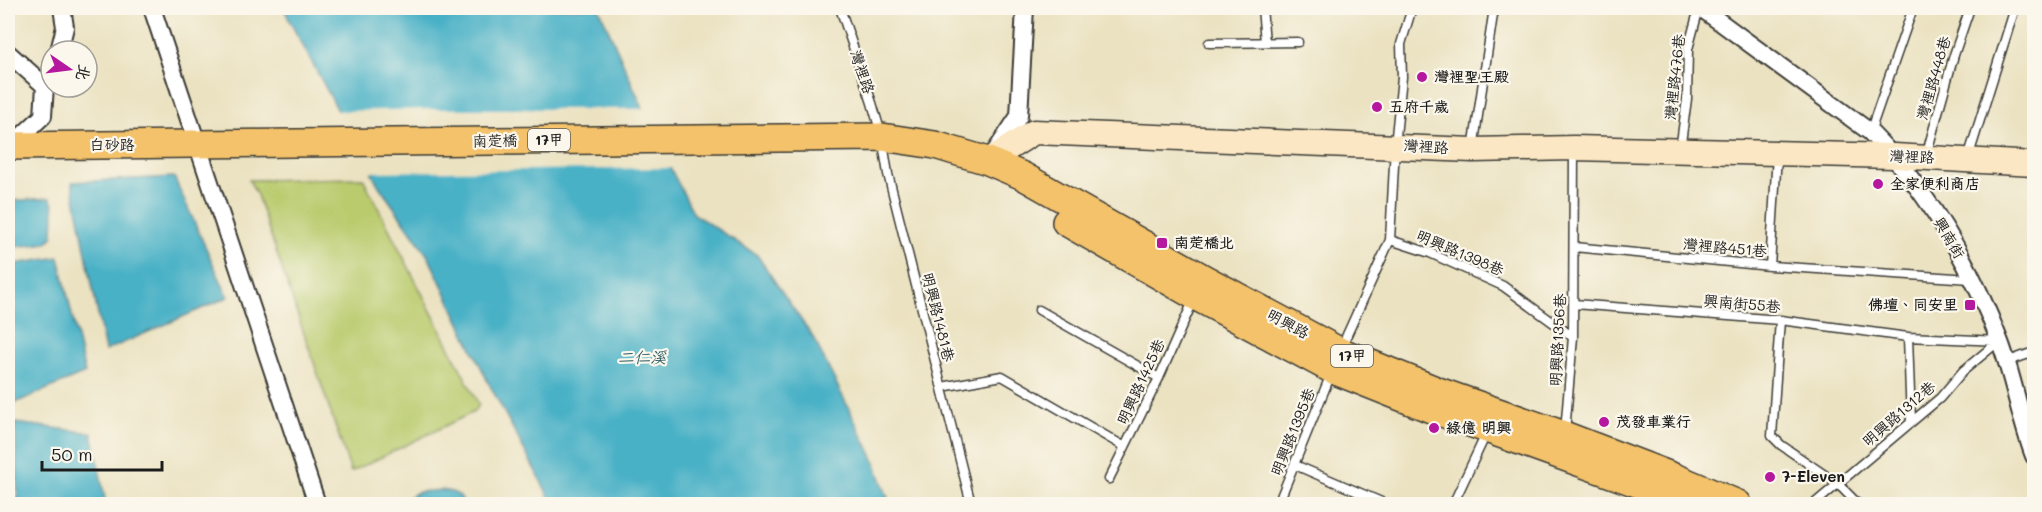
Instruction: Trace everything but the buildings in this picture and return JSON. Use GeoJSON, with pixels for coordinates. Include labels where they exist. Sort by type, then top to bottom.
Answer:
{"type":"FeatureCollection","features":[{"type":"Feature","properties":{"kind":"main road","name":"南萣橋"},"geometry":{"type":"LineString","coordinates":[[207,144],[882,137]]}},
{"type":"Feature","properties":{"kind":"main road","name":"明興路"},"geometry":{"type":"LineString","coordinates":[[882,137],[935,145],[988,161],[1023,176],[1205,279],[1336,360],[1438,391],[1564,435],[1738,504]]}},
{"type":"Feature","properties":{"kind":"main road","name":"白砂路"},"geometry":{"type":"LineString","coordinates":[[9,145],[207,144]]}},
{"type":"Feature","properties":{"kind":"main road","name":"明興路"},"geometry":{"type":"LineString","coordinates":[[988,161],[1017,193],[1195,296],[1336,360],[1431,409],[1690,504]]}},
{"type":"Feature","properties":{"kind":"street"},"geometry":{"type":"LineString","coordinates":[[62,8],[65,27],[63,39]]}},
{"type":"Feature","properties":{"kind":"street"},"geometry":{"type":"LineString","coordinates":[[152,8],[207,144],[317,504]]}},
{"type":"Feature","properties":{"kind":"street"},"geometry":{"type":"LineString","coordinates":[[988,161],[1018,116],[1025,8]]}},
{"type":"Feature","properties":{"kind":"street","name":"興南街"},"geometry":{"type":"LineString","coordinates":[[1700,8],[1870,132],[1894,156],[1955,244],[1999,340],[2034,456]]}},
{"type":"Feature","properties":{"kind":"street"},"geometry":{"type":"LineString","coordinates":[[8,53],[39,73]]}},
{"type":"Feature","properties":{"kind":"street"},"geometry":{"type":"LineString","coordinates":[[9,145],[43,116],[45,99]]}},
{"type":"Feature","properties":{"kind":"street","name":"灣裡路"},"geometry":{"type":"LineString","coordinates":[[988,161],[1035,132],[1473,150],[1574,148],[1777,152],[1926,157],[2034,164]]}},
{"type":"Feature","properties":{"kind":"lane","name":"灣裡路"},"geometry":{"type":"LineString","coordinates":[[840,8],[882,137]]}},
{"type":"Feature","properties":{"kind":"lane"},"geometry":{"type":"LineString","coordinates":[[1262,8],[1265,42]]}},
{"type":"Feature","properties":{"kind":"lane"},"geometry":{"type":"LineString","coordinates":[[1336,360],[1390,240],[1395,146],[1402,77],[1401,44],[1412,8]]}},
{"type":"Feature","properties":{"kind":"lane"},"geometry":{"type":"LineString","coordinates":[[1473,150],[1494,8]]}},
{"type":"Feature","properties":{"kind":"lane","name":"灣裡路476巷"},"geometry":{"type":"LineString","coordinates":[[1680,150],[1687,99],[1688,49],[1700,8]]}},
{"type":"Feature","properties":{"kind":"lane"},"geometry":{"type":"LineString","coordinates":[[1870,132],[1913,8]]}},
{"type":"Feature","properties":{"kind":"lane","name":"灣裡路448巷"},"geometry":{"type":"LineString","coordinates":[[1926,157],[1954,55],[1970,8]]}},
{"type":"Feature","properties":{"kind":"lane"},"geometry":{"type":"LineString","coordinates":[[1968,159],[2015,8]]}},
{"type":"Feature","properties":{"kind":"lane"},"geometry":{"type":"LineString","coordinates":[[1209,43],[1298,42]]}},
{"type":"Feature","properties":{"kind":"lane","name":"明興路1481巷"},"geometry":{"type":"LineString","coordinates":[[882,137],[888,174],[970,504]]}},
{"type":"Feature","properties":{"kind":"lane"},"geometry":{"type":"LineString","coordinates":[[1574,148],[1574,247]]}},
{"type":"Feature","properties":{"kind":"lane"},"geometry":{"type":"LineString","coordinates":[[1770,266],[1777,152]]}},
{"type":"Feature","properties":{"kind":"lane","name":"明興路1398巷"},"geometry":{"type":"LineString","coordinates":[[1390,240],[1430,253],[1503,286],[1573,337]]}},
{"type":"Feature","properties":{"kind":"lane","name":"灣裡路451巷"},"geometry":{"type":"LineString","coordinates":[[1574,247],[1770,266],[1971,279]]}},
{"type":"Feature","properties":{"kind":"lane","name":"明興路1356巷"},"geometry":{"type":"LineString","coordinates":[[1564,435],[1573,337],[1574,247]]}},
{"type":"Feature","properties":{"kind":"lane","name":"明興路1425巷"},"geometry":{"type":"LineString","coordinates":[[1109,479],[1159,378],[1195,296]]}},
{"type":"Feature","properties":{"kind":"lane","name":"興南街55巷"},"geometry":{"type":"LineString","coordinates":[[1574,304],[1780,320],[1908,337],[1999,340]]}},
{"type":"Feature","properties":{"kind":"lane"},"geometry":{"type":"LineString","coordinates":[[1039,310],[1159,378]]}},
{"type":"Feature","properties":{"kind":"lane"},"geometry":{"type":"LineString","coordinates":[[1780,320],[1772,436],[1781,445],[1838,484],[1858,504]]}},
{"type":"Feature","properties":{"kind":"lane"},"geometry":{"type":"LineString","coordinates":[[1908,337],[1911,422]]}},
{"type":"Feature","properties":{"kind":"lane","name":"明興路1312巷"},"geometry":{"type":"LineString","coordinates":[[1814,504],[1940,398],[1963,371],[1999,340]]}},
{"type":"Feature","properties":{"kind":"lane"},"geometry":{"type":"LineString","coordinates":[[2006,362],[2034,352]]}},
{"type":"Feature","properties":{"kind":"lane","name":"明興路1395巷"},"geometry":{"type":"LineString","coordinates":[[1278,504],[1336,360]]}},
{"type":"Feature","properties":{"kind":"lane"},"geometry":{"type":"LineString","coordinates":[[942,387],[1002,376],[1125,447]]}},
{"type":"Feature","properties":{"kind":"lane"},"geometry":{"type":"LineString","coordinates":[[1453,504],[1488,429]]}},
{"type":"Feature","properties":{"kind":"lane"},"geometry":{"type":"LineString","coordinates":[[1295,465],[1386,504]]}},
{"type":"Feature","properties":{"kind":"green space"},"geometry":{"type":"Polygon","coordinates":[[[363,178],[479,405],[474,412],[351,472],[257,195],[249,180],[363,178]]]}},
{"type":"Feature","properties":{"kind":"water","name":"二仁溪"},"geometry":{"type":"Polygon","coordinates":[[[284,8],[599,8],[662,152],[694,214],[757,255],[814,339],[873,457],[890,504],[553,504],[487,380],[428,256],[379,186],[284,8]]]}},
{"type":"Feature","properties":{"kind":"water"},"geometry":{"type":"Polygon","coordinates":[[[174,177],[228,297],[105,351],[72,182],[174,177]]]}},
{"type":"Feature","properties":{"kind":"water"},"geometry":{"type":"Polygon","coordinates":[[[50,198],[54,212],[53,237],[46,243],[8,248],[8,201],[50,198]]]}},
{"type":"Feature","properties":{"kind":"water"},"geometry":{"type":"Polygon","coordinates":[[[59,257],[85,373],[15,403],[8,374],[8,265],[59,257]]]}},
{"type":"Feature","properties":{"kind":"water"},"geometry":{"type":"Polygon","coordinates":[[[15,423],[92,433],[106,504],[18,504],[15,423]]]}},
{"type":"Feature","properties":{"kind":"water"},"geometry":{"type":"Polygon","coordinates":[[[450,491],[461,497],[464,504],[396,504],[418,492],[450,491]]]}},
{"type":"Feature","properties":{"kind":"pier"},"geometry":{"type":"Polygon","coordinates":[[[646,109],[674,168],[368,172],[335,111],[646,109]]]}},
{"type":"Feature","properties":{"kind":"place","name":"灣裡聖王殿"},"geometry":{"type":"Point","coordinates":[1422,77]}},
{"type":"Feature","properties":{"kind":"place","name":"五府千歲"},"geometry":{"type":"Point","coordinates":[1377,107]}},
{"type":"Feature","properties":{"kind":"place","name":"全家便利商店"},"geometry":{"type":"Point","coordinates":[1878,184]}},
{"type":"Feature","properties":{"kind":"place","name":"南萣橋北"},"geometry":{"type":"Point","coordinates":[1162,243]}},
{"type":"Feature","properties":{"kind":"place","name":"佛壇、同安里"},"geometry":{"type":"Point","coordinates":[1970,305]}},
{"type":"Feature","properties":{"kind":"place","name":"茂發車業行"},"geometry":{"type":"Point","coordinates":[1604,422]}},
{"type":"Feature","properties":{"kind":"place","name":"綠億 明興"},"geometry":{"type":"Point","coordinates":[1434,428]}},
{"type":"Feature","properties":{"kind":"place","name":"7-Eleven"},"geometry":{"type":"Point","coordinates":[1770,477]}}]}
